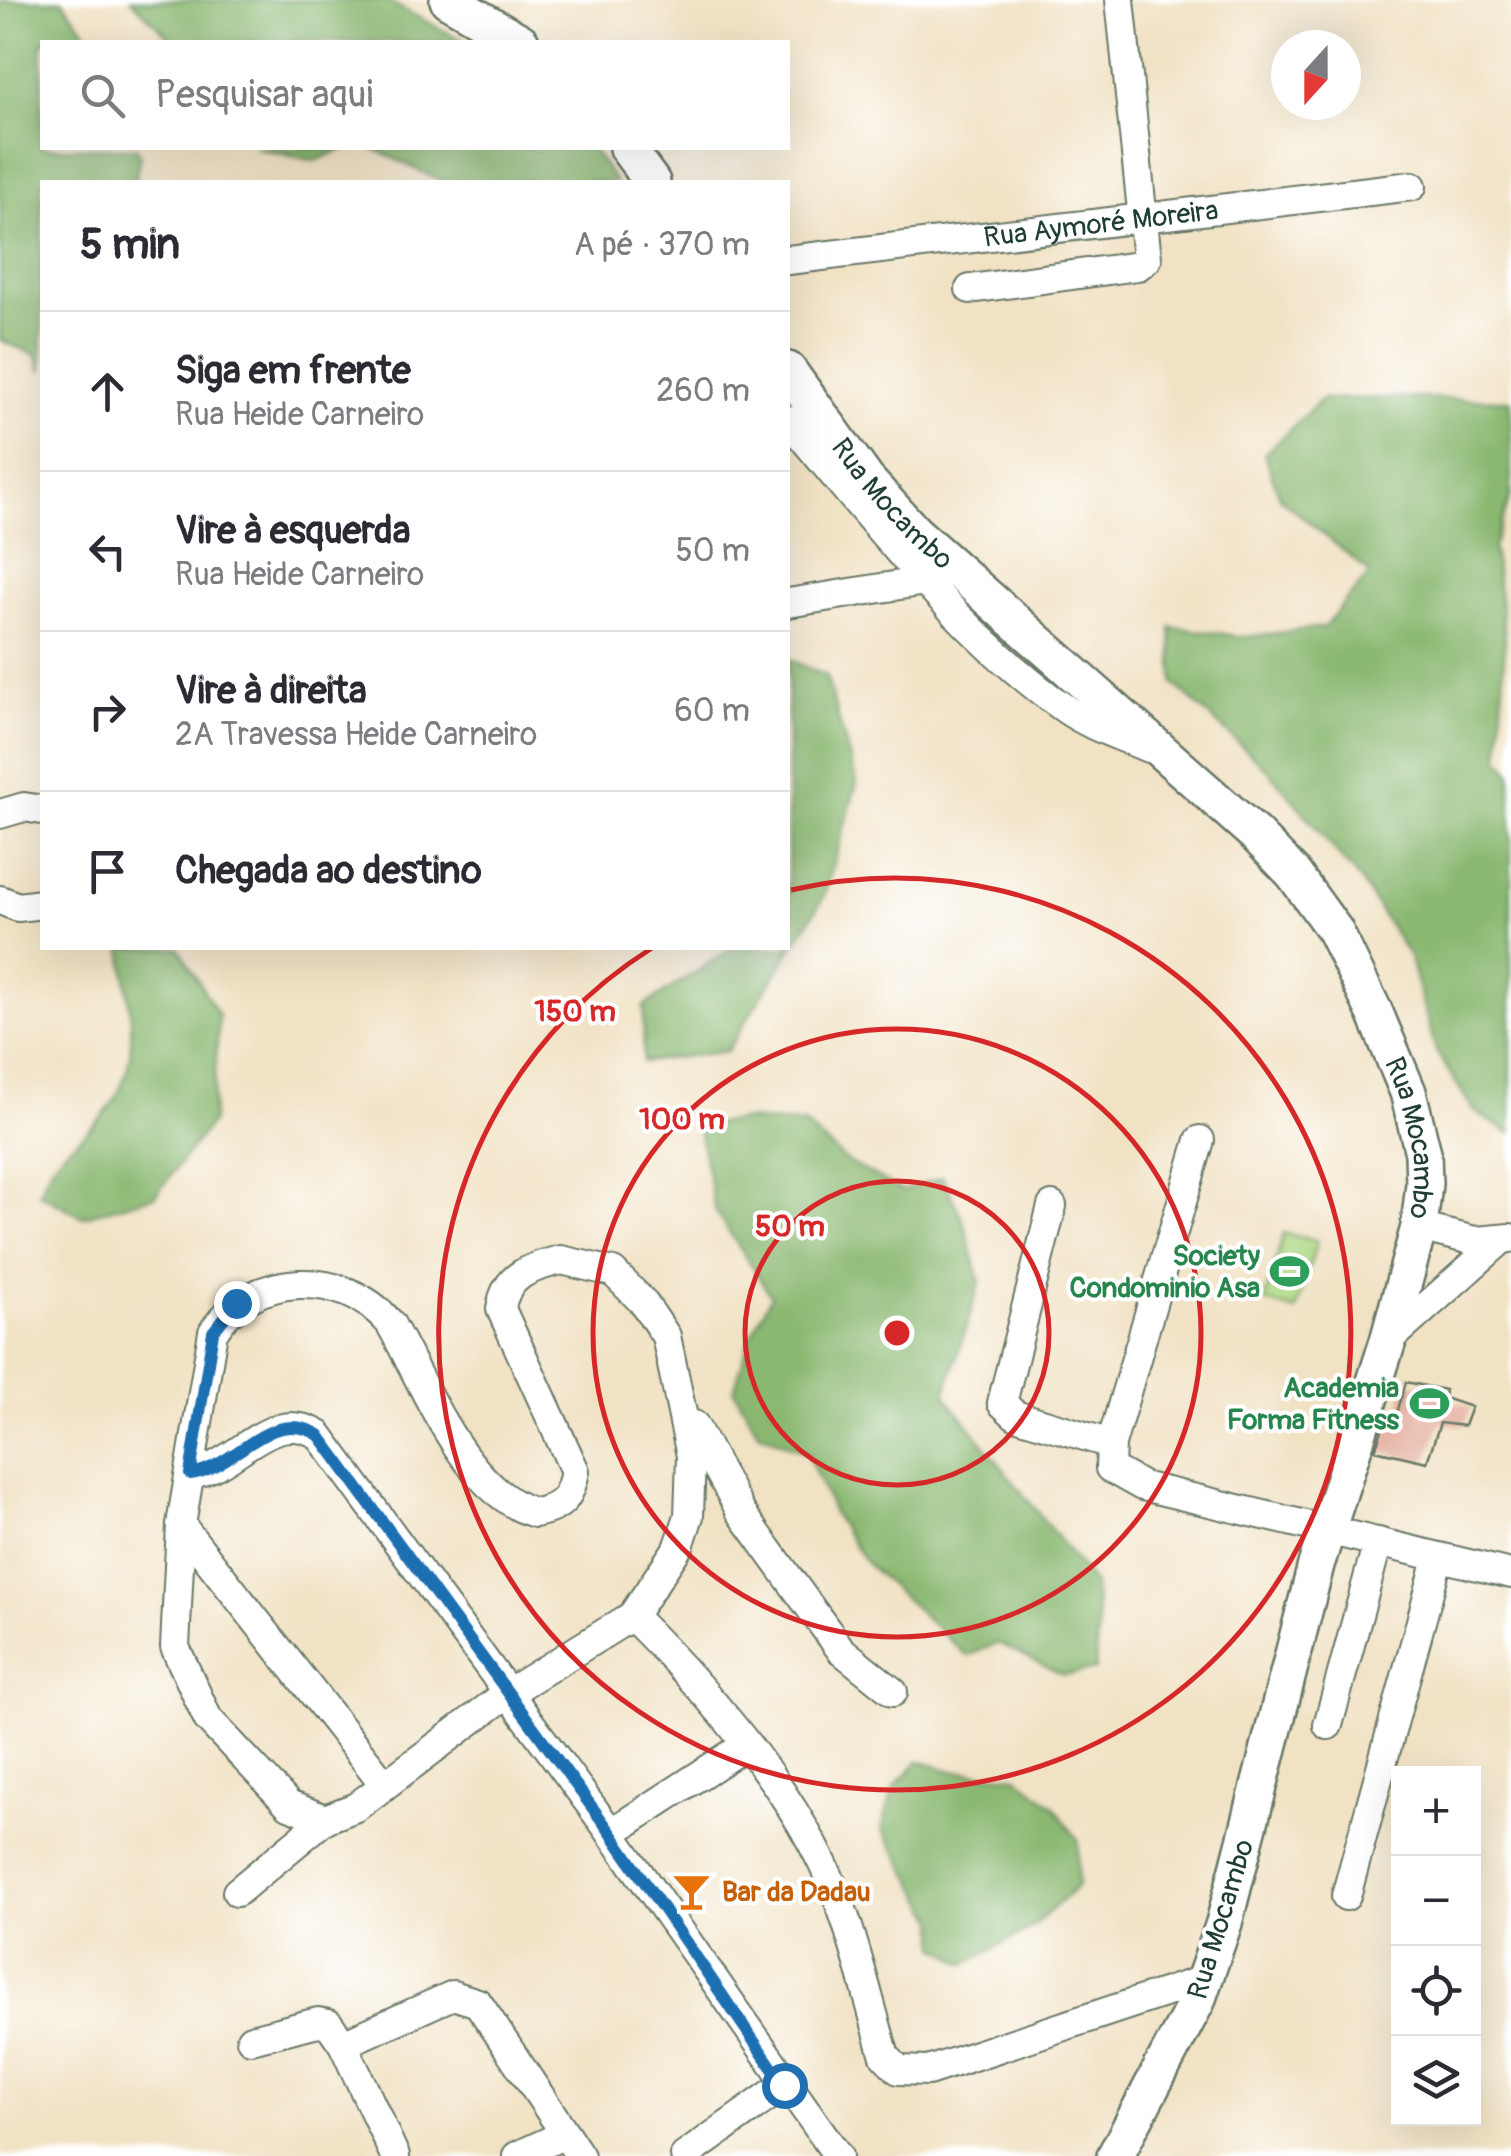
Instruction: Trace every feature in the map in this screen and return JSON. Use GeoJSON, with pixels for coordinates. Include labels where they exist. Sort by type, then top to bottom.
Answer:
{"type":"FeatureCollection","features":[{"type":"Feature","properties":{"kind":"main road"},"geometry":{"type":"LineString","coordinates":[[455,2],[518,40]]}},
{"type":"Feature","properties":{"kind":"main road"},"geometry":{"type":"LineString","coordinates":[[628,150],[651,180]]}},
{"type":"Feature","properties":{"kind":"main road","name":"Rua Mocambo"},"geometry":{"type":"LineString","coordinates":[[790,373],[890,508],[1255,834],[1293,874],[1335,931],[1408,1092],[1422,1152],[1418,1227],[1388,1341],[1326,1531],[1206,1979],[1115,2156]]}},
{"type":"Feature","properties":{"kind":"street"},"geometry":{"type":"LineString","coordinates":[[970,289],[1138,266],[1147,259],[1146,218],[1120,0]]}},
{"type":"Feature","properties":{"kind":"street","name":"Rua Aymoré Moreira"},"geometry":{"type":"LineString","coordinates":[[790,260],[1412,186]]}},
{"type":"Feature","properties":{"kind":"street"},"geometry":{"type":"LineString","coordinates":[[790,422],[925,581],[1067,710],[1164,756]]}},
{"type":"Feature","properties":{"kind":"street"},"geometry":{"type":"LineString","coordinates":[[790,603],[925,581]]}},
{"type":"Feature","properties":{"kind":"street"},"geometry":{"type":"LineString","coordinates":[[0,814],[24,806],[40,810]]}},
{"type":"Feature","properties":{"kind":"street"},"geometry":{"type":"LineString","coordinates":[[0,900],[18,906],[40,904]]}},
{"type":"Feature","properties":{"kind":"street"},"geometry":{"type":"LineString","coordinates":[[1200,1140],[1110,1451],[1117,1476],[1142,1486],[1510,1574]]}},
{"type":"Feature","properties":{"kind":"street"},"geometry":{"type":"LineString","coordinates":[[1052,1206],[1002,1403],[1015,1415],[1110,1451]]}},
{"type":"Feature","properties":{"kind":"street"},"geometry":{"type":"LineString","coordinates":[[1418,1227],[1474,1240],[1506,1239]]}},
{"type":"Feature","properties":{"kind":"street"},"geometry":{"type":"LineString","coordinates":[[1388,1341],[1506,1239]]}},
{"type":"Feature","properties":{"kind":"street"},"geometry":{"type":"LineString","coordinates":[[237,1892],[325,1819],[356,1807],[505,1694],[632,1616],[664,1574],[689,1516],[691,1456],[684,1406],[666,1336],[643,1302],[613,1272],[561,1260],[529,1268],[507,1288],[501,1309],[575,1471],[571,1491],[555,1509],[534,1514],[494,1492],[454,1442],[376,1307],[353,1293],[298,1282],[260,1290],[236,1303],[213,1332],[182,1525],[174,1610],[175,1647],[184,1674],[208,1718],[289,1806],[325,1819]]}},
{"type":"Feature","properties":{"kind":"street"},"geometry":{"type":"LineString","coordinates":[[684,1406],[741,1512],[841,1650],[893,1692]]}},
{"type":"Feature","properties":{"kind":"street"},"geometry":{"type":"LineString","coordinates":[[190,1474],[219,1464],[278,1427],[300,1426],[319,1435],[505,1694],[611,1833],[784,2085],[838,2156]]}},
{"type":"Feature","properties":{"kind":"street"},"geometry":{"type":"LineString","coordinates":[[182,1525],[385,1785]]}},
{"type":"Feature","properties":{"kind":"street"},"geometry":{"type":"LineString","coordinates":[[1328,1725],[1378,1542]]}},
{"type":"Feature","properties":{"kind":"street"},"geometry":{"type":"LineString","coordinates":[[1346,1896],[1438,1559]]}},
{"type":"Feature","properties":{"kind":"street"},"geometry":{"type":"LineString","coordinates":[[632,1616],[704,1688],[746,1745],[823,1866],[844,1914],[885,2056],[900,2070],[928,2070],[1206,1979]]}},
{"type":"Feature","properties":{"kind":"street"},"geometry":{"type":"LineString","coordinates":[[611,1833],[746,1745]]}},
{"type":"Feature","properties":{"kind":"street"},"geometry":{"type":"LineString","coordinates":[[343,2044],[453,1995],[478,2003],[572,2145],[517,2156]]}},
{"type":"Feature","properties":{"kind":"street"},"geometry":{"type":"LineString","coordinates":[[252,2039],[318,2022],[329,2024],[343,2044],[395,2156]]}},
{"type":"Feature","properties":{"kind":"street"},"geometry":{"type":"LineString","coordinates":[[686,2156],[784,2085]]}},
{"type":"Feature","properties":{"kind":"green space"},"geometry":{"type":"Polygon","coordinates":[[[0,0],[62,0],[92,40],[40,40],[40,150],[137,150],[140,156],[135,180],[40,180],[40,366],[36,355],[0,340],[0,0]]]}},
{"type":"Feature","properties":{"kind":"green space"},"geometry":{"type":"Polygon","coordinates":[[[131,0],[385,0],[462,40],[172,40],[131,0]]]}},
{"type":"Feature","properties":{"kind":"green space"},"geometry":{"type":"Polygon","coordinates":[[[264,150],[341,150],[315,161],[264,150]]]}},
{"type":"Feature","properties":{"kind":"green space"},"geometry":{"type":"Polygon","coordinates":[[[376,150],[592,150],[615,180],[439,180],[376,150]]]}},
{"type":"Feature","properties":{"kind":"green space"},"geometry":{"type":"Polygon","coordinates":[[[1322,399],[1511,400],[1511,495],[1493,547],[1505,636],[1500,757],[1511,772],[1511,1134],[1474,1111],[1436,1051],[1409,956],[1362,883],[1269,771],[1174,684],[1171,627],[1246,637],[1324,627],[1370,573],[1280,498],[1264,454],[1322,399]]]}},
{"type":"Feature","properties":{"kind":"green space"},"geometry":{"type":"Polygon","coordinates":[[[790,660],[826,676],[857,783],[823,899],[727,1051],[643,1062],[644,1006],[729,950],[790,950],[790,660]]]}},
{"type":"Feature","properties":{"kind":"green space"},"geometry":{"type":"Polygon","coordinates":[[[122,950],[180,950],[219,1016],[212,1121],[155,1196],[82,1217],[39,1193],[57,1159],[96,1123],[123,1083],[131,1040],[122,950]]]}},
{"type":"Feature","properties":{"kind":"green space"},"geometry":{"type":"Polygon","coordinates":[[[743,1120],[804,1124],[845,1160],[902,1191],[943,1177],[964,1223],[980,1282],[945,1395],[1094,1584],[1098,1620],[1095,1670],[1063,1675],[998,1643],[967,1656],[866,1563],[834,1515],[807,1453],[758,1432],[734,1390],[750,1338],[771,1296],[715,1210],[698,1126],[743,1120]]]}},
{"type":"Feature","properties":{"kind":"green space","name":"Society Condominio Asa"},"geometry":{"type":"Polygon","coordinates":[[[1284,1233],[1317,1241],[1296,1311],[1264,1301],[1284,1233]]]}},
{"type":"Feature","properties":{"kind":"green space"},"geometry":{"type":"Polygon","coordinates":[[[919,1761],[952,1771],[1016,1776],[1053,1805],[1078,1840],[1078,1886],[1030,1929],[965,1964],[937,1946],[937,1921],[882,1828],[894,1788],[919,1761]]]}},
{"type":"Feature","properties":{"kind":"building"},"geometry":{"type":"Polygon","coordinates":[[[1406,1382],[1445,1390],[1444,1398],[1471,1407],[1464,1426],[1440,1423],[1427,1462],[1375,1450],[1386,1418],[1395,1420],[1406,1382]]]}},
{"type":"Feature","properties":{"kind":"place","name":"Society Condominio Asa"},"geometry":{"type":"Point","coordinates":[1290,1271]}},
{"type":"Feature","properties":{"kind":"place","name":"Academia Forma Fitness"},"geometry":{"type":"Point","coordinates":[1429,1403]}},
{"type":"Feature","properties":{"kind":"place","name":"Bar da Dadau"},"geometry":{"type":"Point","coordinates":[692,1891]}},
{"type":"Feature","properties":{"kind":"route"},"geometry":{"type":"LineString","coordinates":[[236,1303],[213,1332],[190,1474],[219,1464],[278,1427],[300,1426],[319,1435],[505,1694],[611,1833],[784,2085]]}}]}
